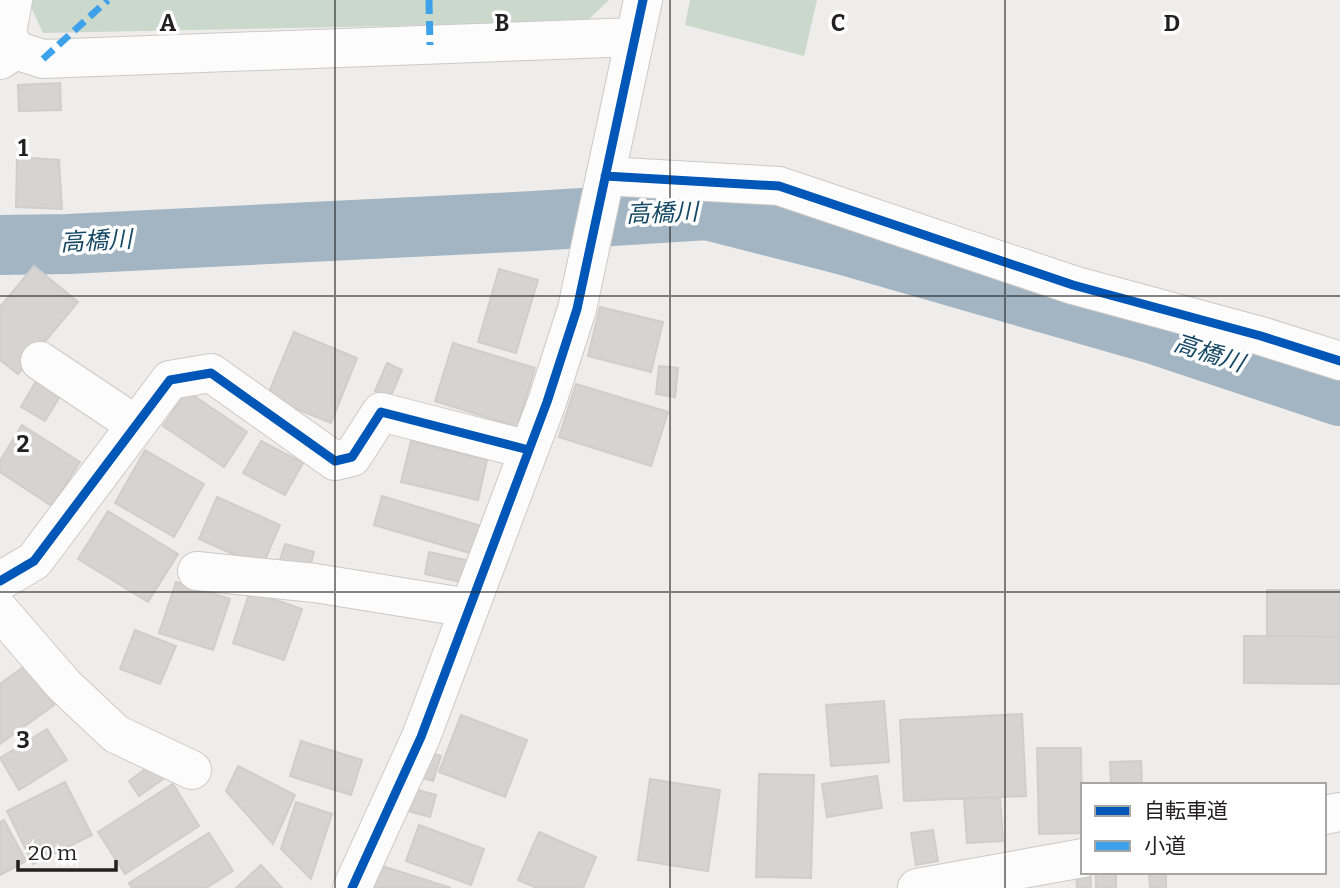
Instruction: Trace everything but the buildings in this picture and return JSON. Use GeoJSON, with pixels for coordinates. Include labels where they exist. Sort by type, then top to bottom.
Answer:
{"type":"FeatureCollection","features":[{"type":"Feature","properties":{"kind":"street"},"geometry":{"type":"LineString","coordinates":[[13,0],[7,33],[8,55],[43,59],[635,37]]}},
{"type":"Feature","properties":{"kind":"street"},"geometry":{"type":"LineString","coordinates":[[352,888],[421,737],[547,402],[577,309],[643,0]]}},
{"type":"Feature","properties":{"kind":"street"},"geometry":{"type":"LineString","coordinates":[[605,176],[779,186],[1073,285],[1261,336],[1340,361]]}},
{"type":"Feature","properties":{"kind":"street"},"geometry":{"type":"LineString","coordinates":[[40,361],[136,425]]}},
{"type":"Feature","properties":{"kind":"street"},"geometry":{"type":"LineString","coordinates":[[0,581],[34,561],[170,380],[211,373],[335,461],[352,457],[381,412],[529,450]]}},
{"type":"Feature","properties":{"kind":"street"},"geometry":{"type":"LineString","coordinates":[[197,571],[315,583],[470,608]]}},
{"type":"Feature","properties":{"kind":"street"},"geometry":{"type":"LineString","coordinates":[[0,611],[64,685],[116,733],[192,770]]}},
{"type":"Feature","properties":{"kind":"street"},"geometry":{"type":"LineString","coordinates":[[918,888],[1081,858]]}},
{"type":"Feature","properties":{"kind":"green space"},"geometry":{"type":"Polygon","coordinates":[[[32,0],[609,0],[586,22],[43,33],[31,7],[32,0]]]}},
{"type":"Feature","properties":{"kind":"green space"},"geometry":{"type":"Polygon","coordinates":[[[690,0],[817,0],[804,56],[685,25],[690,0]]]}},
{"type":"Feature","properties":{"kind":"waterway","name":"高橋川"},"geometry":{"type":"LineString","coordinates":[[0,245],[534,221],[707,210],[844,245],[1157,335],[1340,396]]}},
{"type":"Feature","properties":{"kind":"marked path"},"geometry":{"type":"LineString","coordinates":[[43,59],[108,0]]}},
{"type":"Feature","properties":{"kind":"marked path"},"geometry":{"type":"LineString","coordinates":[[429,0],[430,45]]}},
{"type":"Feature","properties":{"kind":"cycle path"},"geometry":{"type":"LineString","coordinates":[[352,888],[421,737],[547,402],[577,309],[643,0]]}},
{"type":"Feature","properties":{"kind":"cycle path"},"geometry":{"type":"LineString","coordinates":[[605,176],[779,186],[1073,285],[1261,336],[1340,361]]}},
{"type":"Feature","properties":{"kind":"cycle path"},"geometry":{"type":"LineString","coordinates":[[0,581],[34,561],[170,380],[211,373],[335,461],[352,457],[381,412],[529,450]]}}]}
